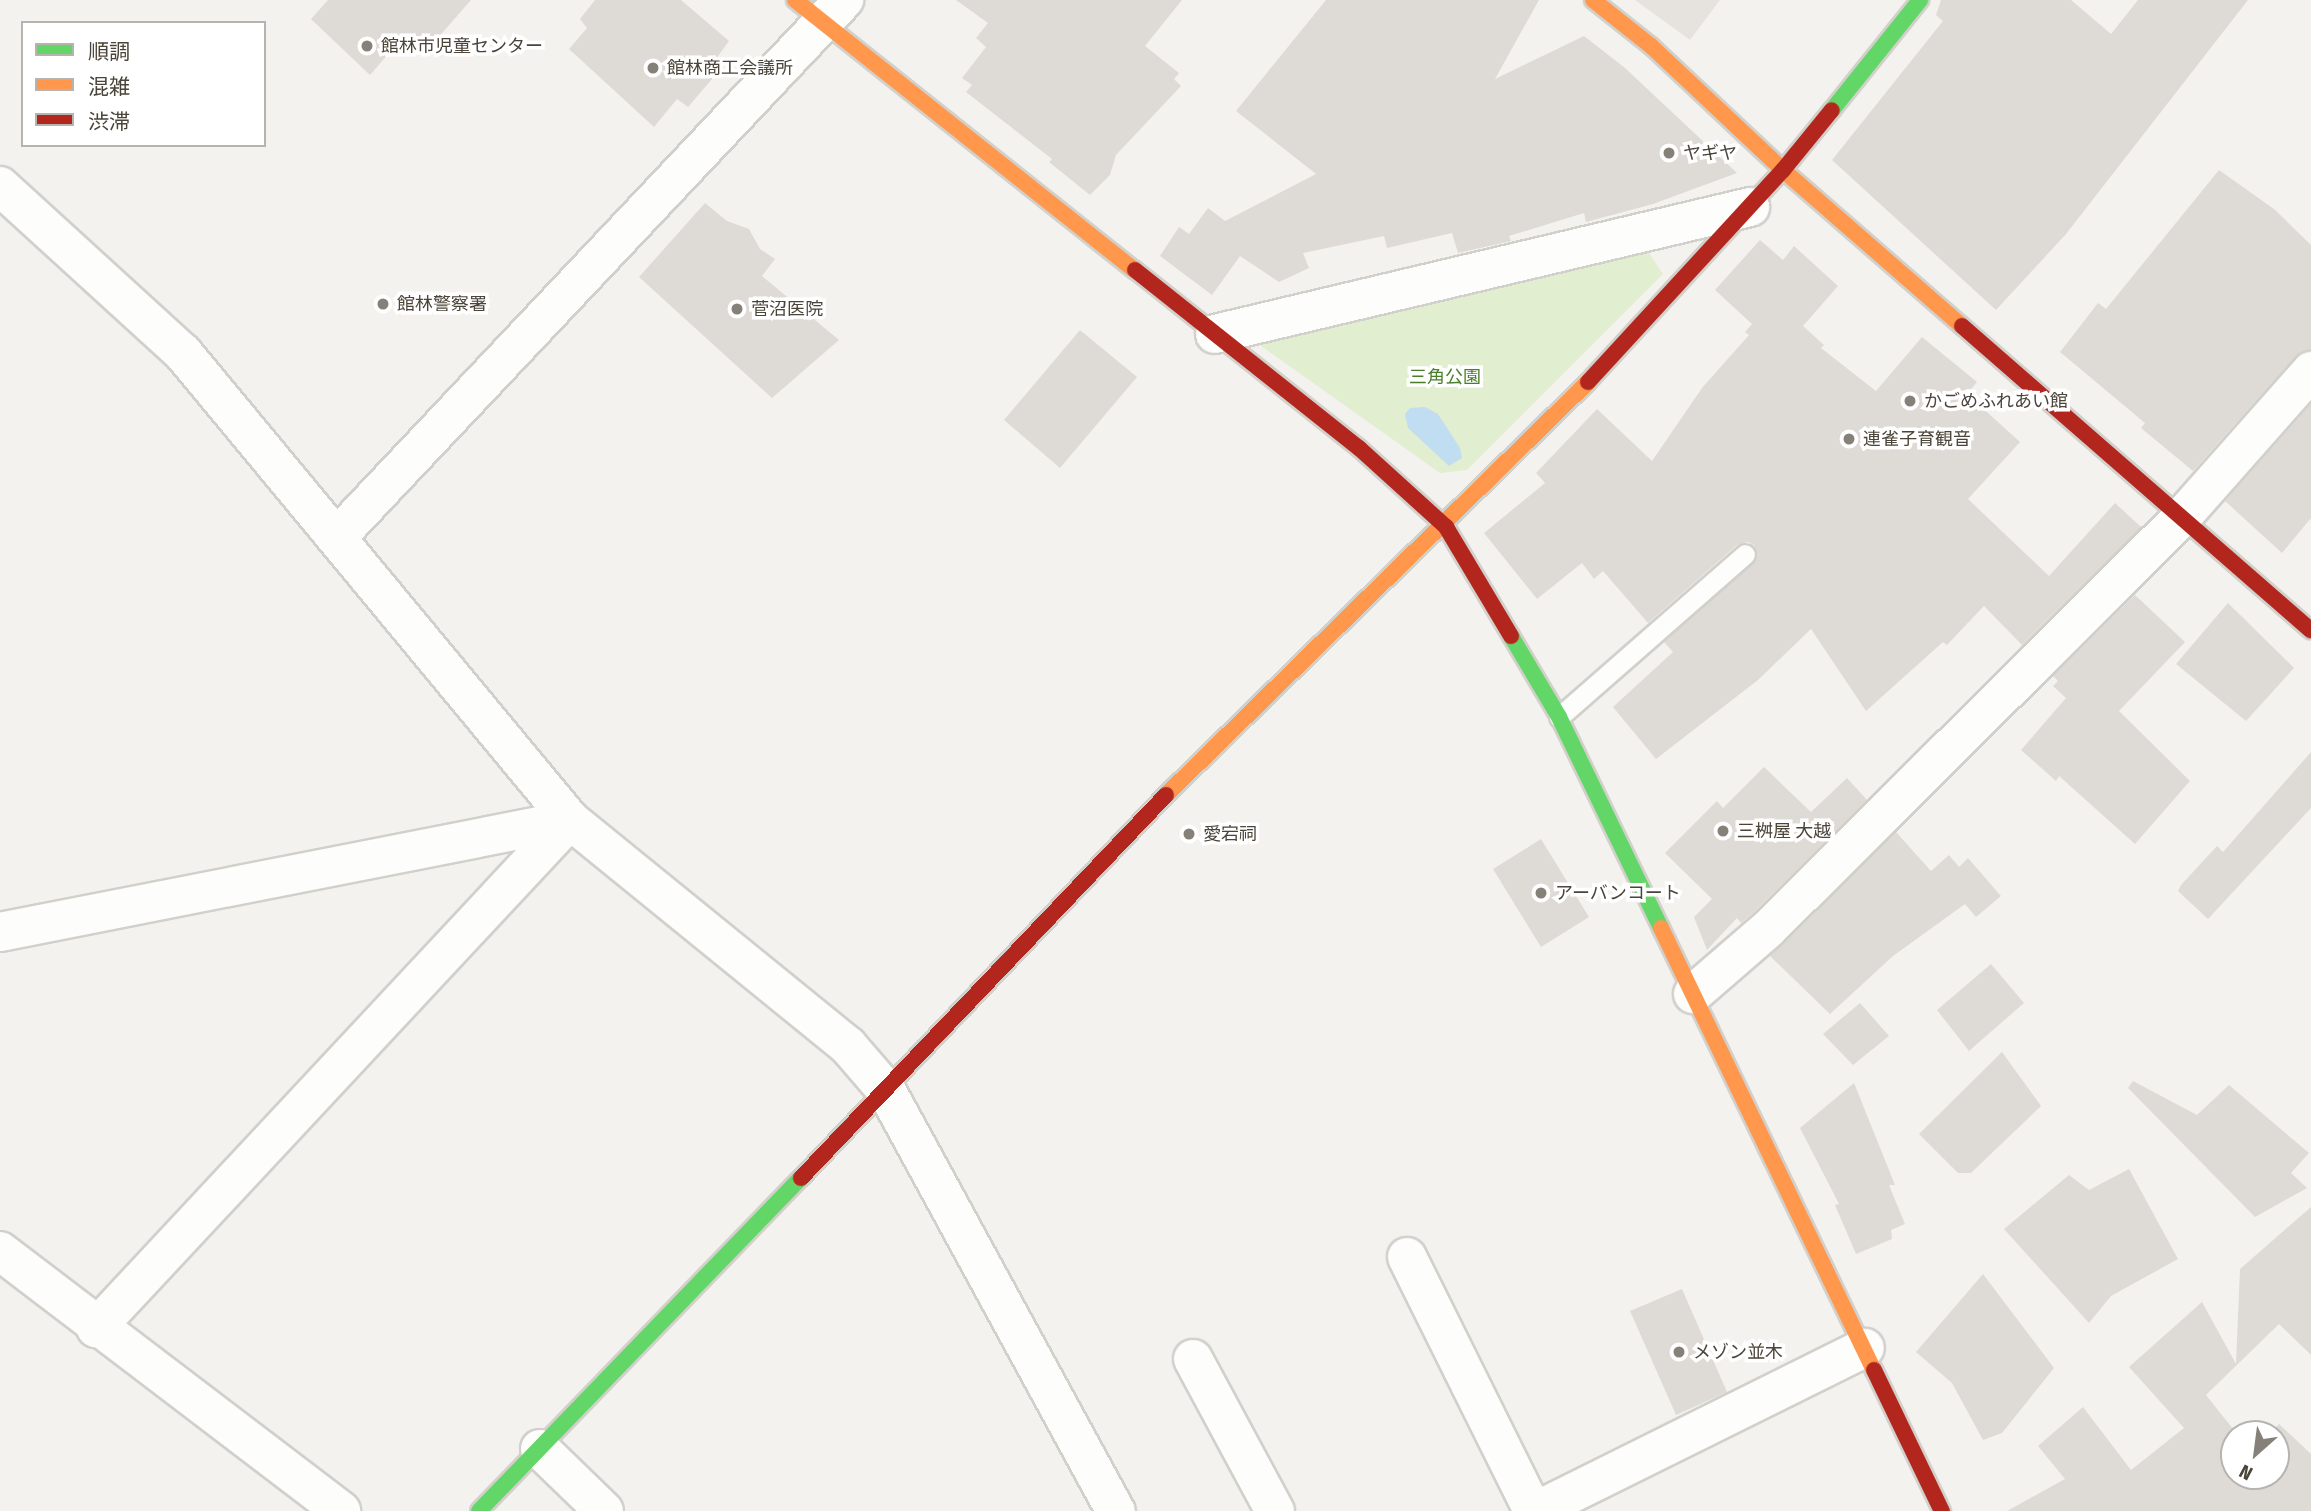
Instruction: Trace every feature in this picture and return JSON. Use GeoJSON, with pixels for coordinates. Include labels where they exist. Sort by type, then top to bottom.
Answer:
{"type":"FeatureCollection","features":[{"type":"Feature","properties":{"kind":"street"},"geometry":{"type":"LineString","coordinates":[[795,0],[833,13],[1215,334],[1359,448],[1446,527],[1559,718],[1942,1511]]}},
{"type":"Feature","properties":{"kind":"street"},"geometry":{"type":"LineString","coordinates":[[1593,0],[1651,46],[1783,170],[2311,630]]}},
{"type":"Feature","properties":{"kind":"street"},"geometry":{"type":"LineString","coordinates":[[478,1511],[886,1090],[1121,839],[1446,527],[1750,207],[1920,0]]}},
{"type":"Feature","properties":{"kind":"street"},"geometry":{"type":"LineString","coordinates":[[337,537],[833,13]]}},
{"type":"Feature","properties":{"kind":"street"},"geometry":{"type":"LineString","coordinates":[[0,186],[183,352],[570,820],[848,1046],[886,1090],[1116,1511]]}},
{"type":"Feature","properties":{"kind":"street"},"geometry":{"type":"LineString","coordinates":[[1215,334],[1750,207]]}},
{"type":"Feature","properties":{"kind":"street"},"geometry":{"type":"LineString","coordinates":[[1693,994],[1768,929],[2182,517],[2311,371]]}},
{"type":"Feature","properties":{"kind":"street"},"geometry":{"type":"LineString","coordinates":[[0,932],[570,820]]}},
{"type":"Feature","properties":{"kind":"street"},"geometry":{"type":"LineString","coordinates":[[96,1328],[570,820]]}},
{"type":"Feature","properties":{"kind":"street"},"geometry":{"type":"LineString","coordinates":[[0,1251],[96,1328],[341,1511]]}},
{"type":"Feature","properties":{"kind":"street"},"geometry":{"type":"LineString","coordinates":[[1407,1257],[1535,1511],[1865,1348]]}},
{"type":"Feature","properties":{"kind":"street"},"geometry":{"type":"LineString","coordinates":[[1193,1359],[1275,1511]]}},
{"type":"Feature","properties":{"kind":"street"},"geometry":{"type":"LineString","coordinates":[[540,1449],[604,1511]]}},
{"type":"Feature","properties":{"kind":"lane"},"geometry":{"type":"LineString","coordinates":[[1559,718],[1745,554]]}},
{"type":"Feature","properties":{"kind":"green space","name":"三角公園"},"geometry":{"type":"Polygon","coordinates":[[[1649,253],[1663,274],[1467,470],[1440,473],[1257,343],[1268,330],[1649,253]]]}},
{"type":"Feature","properties":{"kind":"shaded area"},"geometry":{"type":"Polygon","coordinates":[[[1635,0],[1720,0],[1690,40],[1635,0]]]}},
{"type":"Feature","properties":{"kind":"water"},"geometry":{"type":"Polygon","coordinates":[[[1425,407],[1438,414],[1460,448],[1462,458],[1449,466],[1408,428],[1405,414],[1410,408],[1425,407]]]}},
{"type":"Feature","properties":{"kind":"building","name":"館林市児童センター"},"geometry":{"type":"Polygon","coordinates":[[[328,0],[471,0],[423,55],[402,38],[370,75],[311,19],[328,0]]]}},
{"type":"Feature","properties":{"kind":"building","name":"館林商工会議所"},"geometry":{"type":"Polygon","coordinates":[[[595,0],[681,0],[729,41],[713,63],[718,72],[688,107],[677,99],[654,127],[569,49],[587,28],[580,19],[595,0]]]}},
{"type":"Feature","properties":{"kind":"building"},"geometry":{"type":"Polygon","coordinates":[[[956,0],[1182,0],[1145,46],[1179,73],[1174,79],[1181,86],[1116,155],[1110,175],[1090,195],[1049,162],[1052,159],[966,92],[972,85],[962,78],[986,47],[976,38],[988,23],[956,0]]]}},
{"type":"Feature","properties":{"kind":"building"},"geometry":{"type":"Polygon","coordinates":[[[1326,0],[1539,0],[1495,79],[1584,36],[1625,68],[1737,173],[1653,204],[1586,222],[1584,213],[1509,236],[1511,241],[1458,253],[1452,233],[1387,248],[1384,236],[1303,253],[1309,268],[1279,282],[1240,256],[1212,295],[1160,256],[1179,227],[1189,234],[1208,208],[1225,221],[1316,174],[1236,111],[1326,0]]]}},
{"type":"Feature","properties":{"kind":"building"},"geometry":{"type":"Polygon","coordinates":[[[1941,0],[2071,0],[2111,34],[2138,0],[2248,0],[2066,234],[1996,310],[1832,160],[1943,21],[1936,15],[1941,0]]]}},
{"type":"Feature","properties":{"kind":"building"},"geometry":{"type":"Polygon","coordinates":[[[2219,170],[2274,209],[2311,245],[2311,350],[2295,357],[2193,471],[2141,428],[2145,423],[2060,352],[2098,303],[2106,309],[2219,170]]]}},
{"type":"Feature","properties":{"kind":"building","name":"菅沼医院"},"geometry":{"type":"Polygon","coordinates":[[[705,203],[727,221],[749,229],[760,249],[775,259],[762,276],[839,340],[772,398],[639,277],[705,203]]]}},
{"type":"Feature","properties":{"kind":"building"},"geometry":{"type":"Polygon","coordinates":[[[1760,240],[1783,260],[1794,246],[1838,286],[1803,326],[1824,345],[1821,348],[1876,391],[1922,337],[1977,382],[1967,394],[2020,442],[1968,499],[2049,576],[2115,503],[2141,527],[2022,645],[1984,606],[1947,645],[1943,642],[1866,711],[1811,629],[1758,680],[1656,759],[1613,707],[1673,652],[1664,642],[1753,563],[1755,546],[1748,542],[1737,545],[1648,623],[1603,571],[1594,579],[1582,563],[1537,599],[1484,533],[1545,483],[1536,473],[1597,409],[1652,461],[1702,388],[1749,335],[1745,332],[1752,324],[1715,290],[1760,240]]]}},
{"type":"Feature","properties":{"kind":"building"},"geometry":{"type":"Polygon","coordinates":[[[1080,330],[1137,377],[1060,468],[1004,420],[1080,330]]]}},
{"type":"Feature","properties":{"kind":"building"},"geometry":{"type":"Polygon","coordinates":[[[2311,404],[2311,518],[2282,553],[2225,501],[2311,404]]]}},
{"type":"Feature","properties":{"kind":"building"},"geometry":{"type":"Polygon","coordinates":[[[2135,595],[2185,642],[2119,711],[2190,781],[2135,844],[2059,776],[2056,781],[2021,750],[2066,698],[2053,686],[2058,681],[2053,676],[2135,595]]]}},
{"type":"Feature","properties":{"kind":"building"},"geometry":{"type":"Polygon","coordinates":[[[2228,603],[2294,668],[2246,721],[2176,664],[2228,603]]]}},
{"type":"Feature","properties":{"kind":"building"},"geometry":{"type":"Polygon","coordinates":[[[2311,752],[2311,808],[2208,919],[2178,891],[2181,885],[2217,846],[2223,852],[2311,752]]]}},
{"type":"Feature","properties":{"kind":"building"},"geometry":{"type":"Polygon","coordinates":[[[1764,767],[1811,812],[1847,778],[1867,800],[1753,913],[1741,923],[1737,918],[1707,950],[1694,917],[1712,899],[1665,853],[1717,801],[1723,808],[1764,767]]]}},
{"type":"Feature","properties":{"kind":"building"},"geometry":{"type":"Polygon","coordinates":[[[1896,832],[1931,871],[1949,855],[1959,867],[1968,858],[2001,896],[1976,917],[1965,904],[1893,956],[1830,1014],[1770,956],[1896,832]]]}},
{"type":"Feature","properties":{"kind":"building","name":"アーバンコート"},"geometry":{"type":"Polygon","coordinates":[[[1541,839],[1589,917],[1541,947],[1493,869],[1541,839]]]}},
{"type":"Feature","properties":{"kind":"building"},"geometry":{"type":"Polygon","coordinates":[[[1991,964],[2024,1003],[1969,1051],[1937,1010],[1991,964]]]}},
{"type":"Feature","properties":{"kind":"building"},"geometry":{"type":"Polygon","coordinates":[[[1860,1003],[1889,1036],[1853,1065],[1823,1034],[1860,1003]]]}},
{"type":"Feature","properties":{"kind":"building"},"geometry":{"type":"Polygon","coordinates":[[[2002,1052],[2041,1106],[1971,1173],[1958,1173],[1919,1134],[2002,1052]]]}},
{"type":"Feature","properties":{"kind":"building"},"geometry":{"type":"Polygon","coordinates":[[[2133,1081],[2197,1115],[2229,1085],[2309,1153],[2291,1173],[2307,1188],[2255,1217],[2128,1088],[2133,1081]]]}},
{"type":"Feature","properties":{"kind":"building"},"geometry":{"type":"Polygon","coordinates":[[[1854,1083],[1895,1185],[1889,1185],[1905,1224],[1891,1230],[1892,1239],[1856,1254],[1835,1205],[1839,1204],[1800,1128],[1854,1083]]]}},
{"type":"Feature","properties":{"kind":"building"},"geometry":{"type":"Polygon","coordinates":[[[2129,1169],[2178,1259],[2111,1296],[2089,1323],[2004,1229],[2069,1175],[2089,1190],[2129,1169]]]}},
{"type":"Feature","properties":{"kind":"building"},"geometry":{"type":"Polygon","coordinates":[[[2311,1207],[2311,1355],[2279,1324],[2206,1395],[2226,1420],[2220,1420],[2220,1490],[2290,1490],[2290,1434],[2311,1454],[2311,1511],[2007,1511],[2065,1479],[2038,1446],[2083,1407],[2131,1470],[2184,1428],[2129,1367],[2202,1302],[2236,1364],[2240,1269],[2311,1207]]]}},
{"type":"Feature","properties":{"kind":"building"},"geometry":{"type":"Polygon","coordinates":[[[1983,1274],[2054,1368],[2002,1433],[1983,1440],[1952,1383],[1916,1352],[1983,1274]]]}},
{"type":"Feature","properties":{"kind":"building","name":"メゾン並木"},"geometry":{"type":"Polygon","coordinates":[[[1682,1289],[1727,1392],[1676,1415],[1630,1311],[1682,1289]]]}},
{"type":"Feature","properties":{"kind":"traffic: fast"},"geometry":{"type":"LineString","coordinates":[[1832,110],[1920,0]]}},
{"type":"Feature","properties":{"kind":"traffic: fast"},"geometry":{"type":"LineString","coordinates":[[1511,636],[1559,717],[1661,928]]}},
{"type":"Feature","properties":{"kind":"traffic: fast"},"geometry":{"type":"LineString","coordinates":[[479,1511],[801,1178]]}},
{"type":"Feature","properties":{"kind":"traffic: slow"},"geometry":{"type":"LineString","coordinates":[[795,0],[1135,270]]}},
{"type":"Feature","properties":{"kind":"traffic: slow"},"geometry":{"type":"LineString","coordinates":[[1593,0],[1651,46],[1783,170],[1962,326]]}},
{"type":"Feature","properties":{"kind":"traffic: slow"},"geometry":{"type":"LineString","coordinates":[[1166,795],[1588,382]]}},
{"type":"Feature","properties":{"kind":"traffic: slow"},"geometry":{"type":"LineString","coordinates":[[1661,928],[1874,1370]]}},
{"type":"Feature","properties":{"kind":"traffic: jam"},"geometry":{"type":"LineString","coordinates":[[1588,382],[1783,170],[1832,110]]}},
{"type":"Feature","properties":{"kind":"traffic: jam"},"geometry":{"type":"LineString","coordinates":[[1135,270],[1359,448],[1446,527],[1511,636]]}},
{"type":"Feature","properties":{"kind":"traffic: jam"},"geometry":{"type":"LineString","coordinates":[[1962,326],[2311,630]]}},
{"type":"Feature","properties":{"kind":"traffic: jam"},"geometry":{"type":"LineString","coordinates":[[801,1178],[1166,795]]}},
{"type":"Feature","properties":{"kind":"traffic: jam"},"geometry":{"type":"LineString","coordinates":[[1874,1370],[1942,1511]]}},
{"type":"Feature","properties":{"kind":"place","name":"館林市児童センター"},"geometry":{"type":"Point","coordinates":[367,46]}},
{"type":"Feature","properties":{"kind":"place","name":"館林商工会議所"},"geometry":{"type":"Point","coordinates":[653,68]}},
{"type":"Feature","properties":{"kind":"place","name":"ヤギヤ"},"geometry":{"type":"Point","coordinates":[1669,153]}},
{"type":"Feature","properties":{"kind":"place","name":"館林警察署"},"geometry":{"type":"Point","coordinates":[383,304]}},
{"type":"Feature","properties":{"kind":"place","name":"菅沼医院"},"geometry":{"type":"Point","coordinates":[737,309]}},
{"type":"Feature","properties":{"kind":"place","name":"かごめふれあい館"},"geometry":{"type":"Point","coordinates":[1910,401]}},
{"type":"Feature","properties":{"kind":"place","name":"連雀子育観音"},"geometry":{"type":"Point","coordinates":[1849,439]}},
{"type":"Feature","properties":{"kind":"place","name":"三桝屋 大越"},"geometry":{"type":"Point","coordinates":[1723,831]}},
{"type":"Feature","properties":{"kind":"place","name":"愛宕祠"},"geometry":{"type":"Point","coordinates":[1189,834]}},
{"type":"Feature","properties":{"kind":"place","name":"アーバンコート"},"geometry":{"type":"Point","coordinates":[1541,893]}},
{"type":"Feature","properties":{"kind":"place","name":"メゾン並木"},"geometry":{"type":"Point","coordinates":[1679,1352]}}]}
